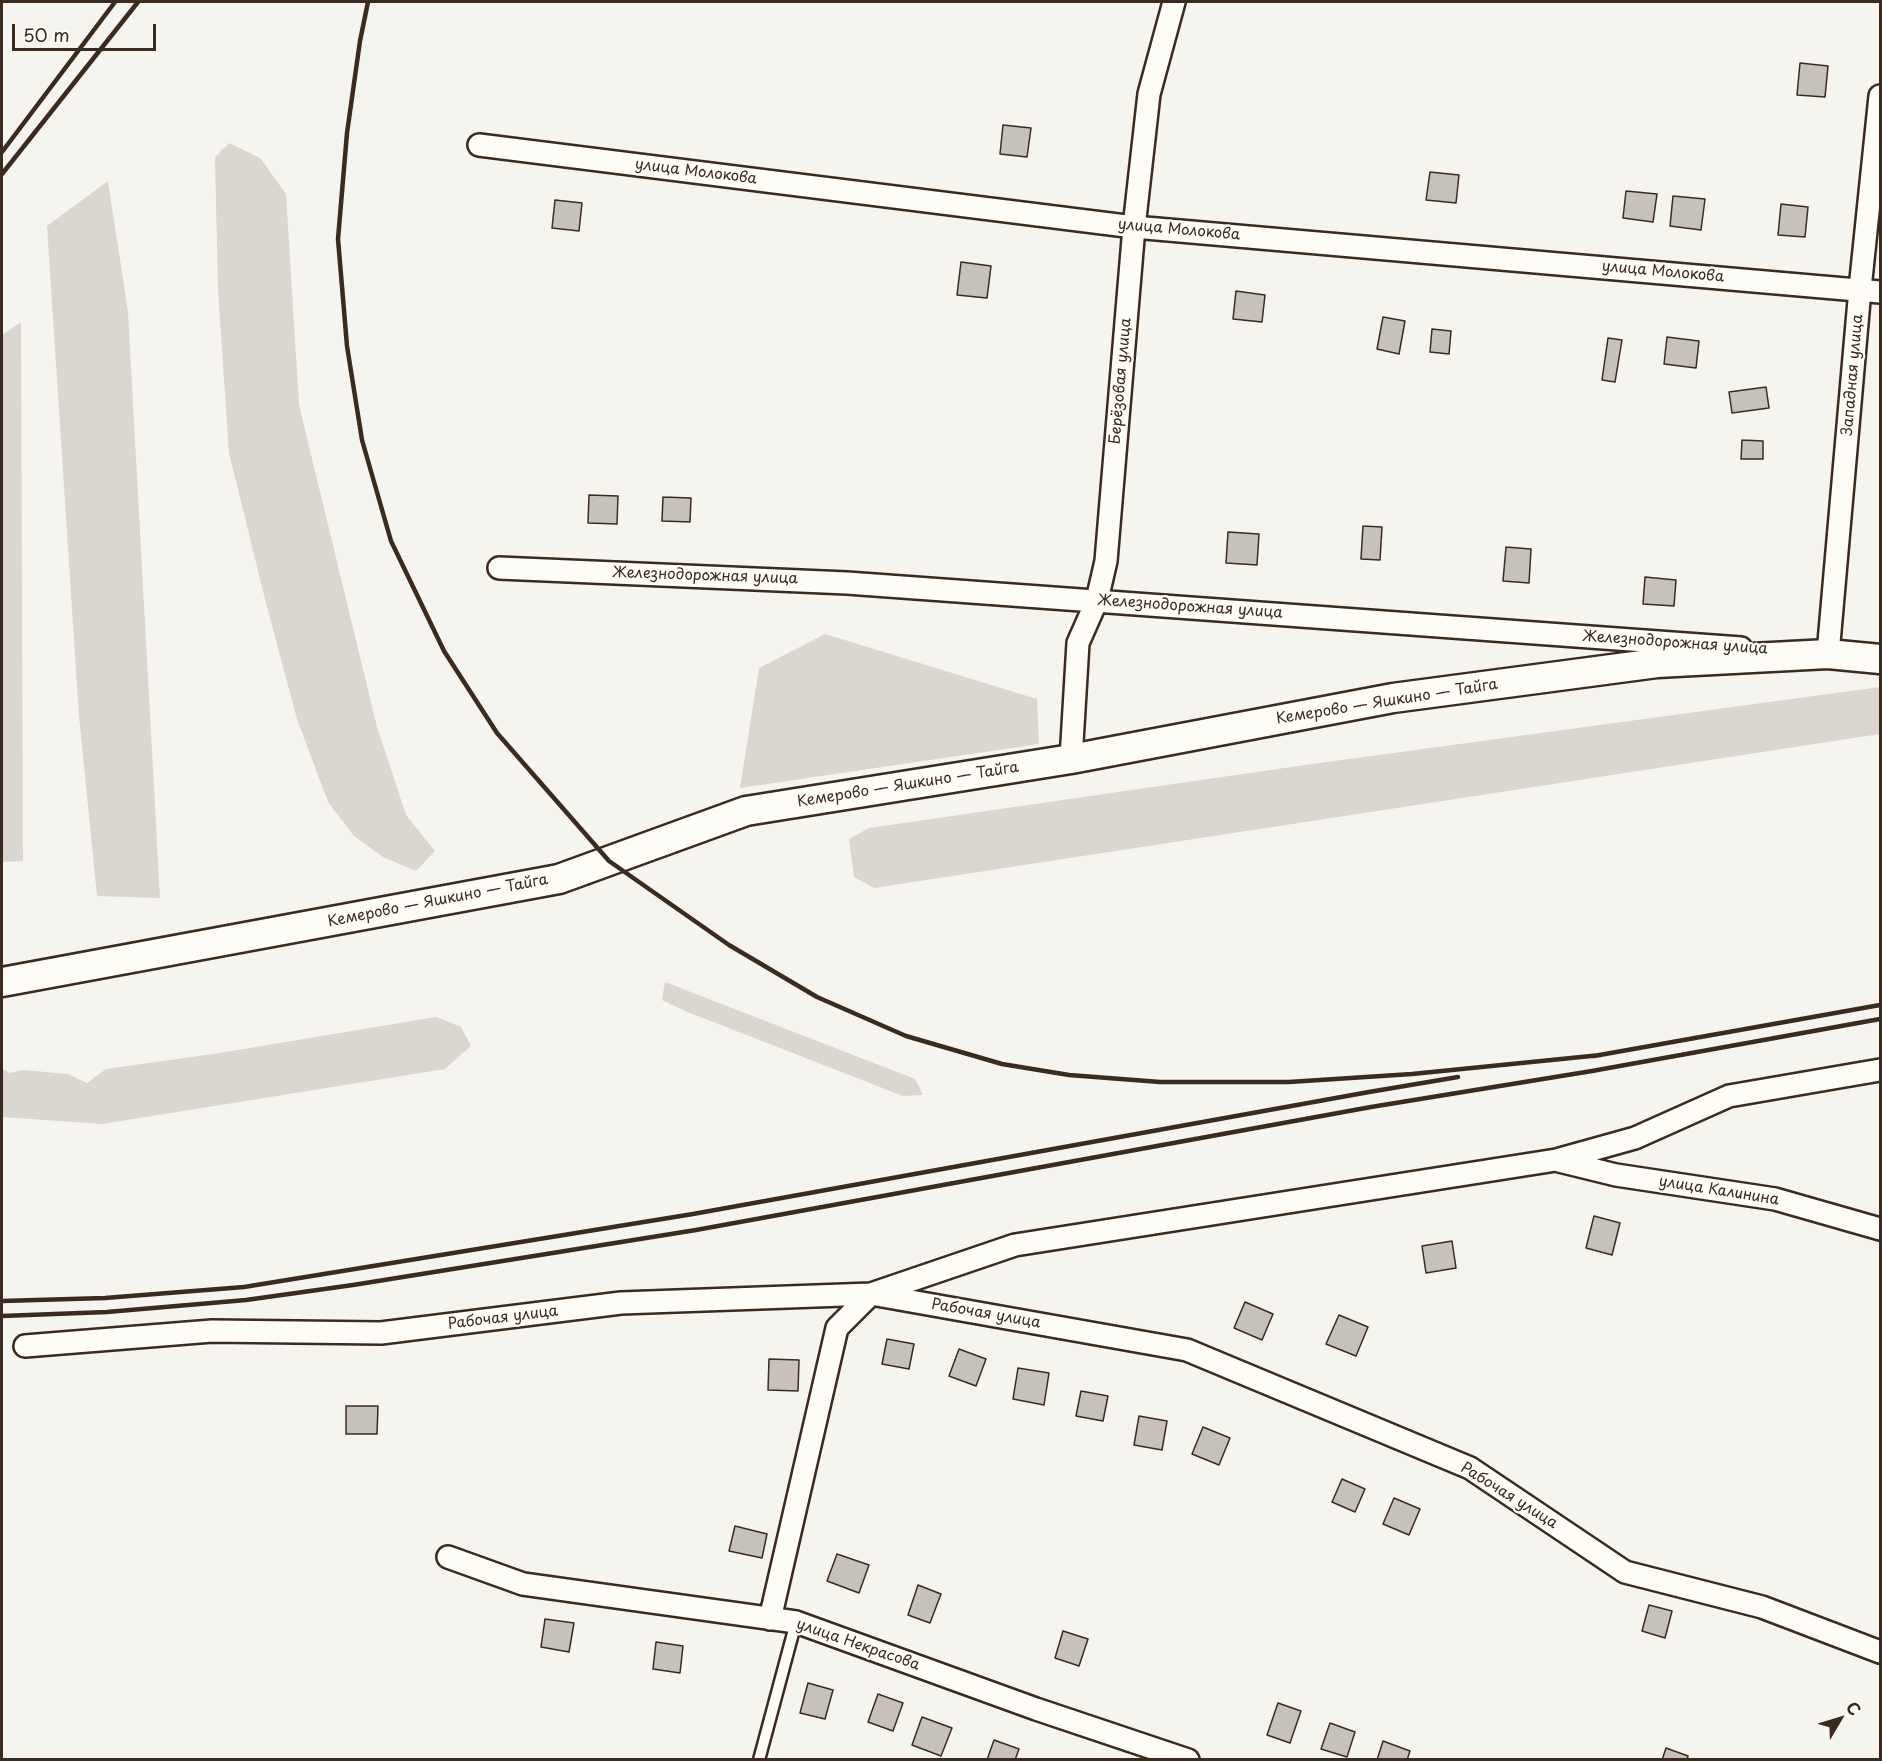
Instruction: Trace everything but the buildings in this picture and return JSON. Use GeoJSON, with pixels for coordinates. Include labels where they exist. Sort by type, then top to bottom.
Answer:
{"type":"FeatureCollection","features":[{"type":"Feature","properties":{"kind":"main road","name":"Железнодорожная улица"},"geometry":{"type":"LineString","coordinates":[[1828,654],[1881,659]]}},
{"type":"Feature","properties":{"kind":"main road","name":"Кемерово — Яшкино — Тайга"},"geometry":{"type":"LineString","coordinates":[[2,982],[559,879],[746,812],[1071,759],[1405,697],[1657,663],[1828,654]]}},
{"type":"Feature","properties":{"kind":"street","name":"Берёзовая улица"},"geometry":{"type":"LineString","coordinates":[[1071,759],[1078,643],[1097,600],[1106,561],[1134,227],[1149,94],[1174,2]]}},
{"type":"Feature","properties":{"kind":"street","name":"Западная улица"},"geometry":{"type":"LineString","coordinates":[[1828,654],[1870,290],[1881,96]]}},
{"type":"Feature","properties":{"kind":"street","name":"улица Молокова"},"geometry":{"type":"LineString","coordinates":[[479,145],[1134,227],[1870,290]]}},
{"type":"Feature","properties":{"kind":"street","name":"Железнодорожная улица"},"geometry":{"type":"LineString","coordinates":[[499,568],[847,582],[1828,654]]}},
{"type":"Feature","properties":{"kind":"street"},"geometry":{"type":"LineString","coordinates":[[770,1618],[837,1328],[871,1294],[1015,1245],[1556,1160],[1635,1138],[1728,1096],[1881,1070]]}},
{"type":"Feature","properties":{"kind":"street","name":"улица Калинина"},"geometry":{"type":"LineString","coordinates":[[1556,1160],[1616,1175],[1775,1199],[1881,1229]]}},
{"type":"Feature","properties":{"kind":"street","name":"Рабочая улица"},"geometry":{"type":"LineString","coordinates":[[26,1346],[212,1331],[381,1333],[621,1303],[871,1294],[1187,1350],[1470,1468],[1625,1572],[1762,1607],[1881,1652]]}},
{"type":"Feature","properties":{"kind":"street","name":"улица Некрасова"},"geometry":{"type":"LineString","coordinates":[[448,1557],[523,1584],[796,1622],[1036,1709],[1188,1760]]}},
{"type":"Feature","properties":{"kind":"lane"},"geometry":{"type":"LineString","coordinates":[[759,1760],[796,1622]]}},
{"type":"Feature","properties":{"kind":"shaded area"},"geometry":{"type":"Polygon","coordinates":[[[229,143],[260,158],[286,194],[299,405],[377,727],[406,815],[435,851],[416,871],[383,857],[354,836],[328,802],[297,719],[265,599],[229,453],[218,289],[215,157],[229,143]]]}},
{"type":"Feature","properties":{"kind":"shaded area"},"geometry":{"type":"Polygon","coordinates":[[[108,181],[128,312],[160,898],[97,896],[79,716],[47,226],[108,181]]]}},
{"type":"Feature","properties":{"kind":"shaded area"},"geometry":{"type":"Polygon","coordinates":[[[21,322],[23,861],[2,862],[2,335],[21,322]]]}},
{"type":"Feature","properties":{"kind":"shaded area"},"geometry":{"type":"Polygon","coordinates":[[[825,634],[1037,699],[1039,744],[740,788],[759,668],[825,634]]]}},
{"type":"Feature","properties":{"kind":"shaded area"},"geometry":{"type":"Polygon","coordinates":[[[1880,687],[1880,734],[874,888],[854,877],[849,839],[869,828],[1305,765],[1880,687]]]}},
{"type":"Feature","properties":{"kind":"shaded area"},"geometry":{"type":"Polygon","coordinates":[[[665,982],[915,1079],[923,1095],[903,1096],[685,1011],[662,1000],[665,982]]]}},
{"type":"Feature","properties":{"kind":"shaded area"},"geometry":{"type":"Polygon","coordinates":[[[436,1017],[461,1027],[471,1046],[445,1069],[102,1124],[2,1117],[2,1069],[10,1073],[23,1070],[68,1074],[87,1083],[106,1069],[220,1053],[436,1017]]]}},
{"type":"Feature","properties":{"kind":"railway"},"geometry":{"type":"LineString","coordinates":[[2,152],[115,2]]}},
{"type":"Feature","properties":{"kind":"railway"},"geometry":{"type":"LineString","coordinates":[[2,174],[138,2]]}},
{"type":"Feature","properties":{"kind":"railway"},"geometry":{"type":"LineString","coordinates":[[368,2],[347,133],[338,239],[347,346],[362,440],[391,541],[444,651],[497,733],[609,861],[729,945],[817,997],[906,1036],[1002,1064],[1069,1075],[1160,1082],[1289,1082],[1412,1074],[1601,1055]]}},
{"type":"Feature","properties":{"kind":"railway"},"geometry":{"type":"LineString","coordinates":[[1594,1056],[1880,1005]]}},
{"type":"Feature","properties":{"kind":"railway"},"geometry":{"type":"LineString","coordinates":[[2,1316],[107,1312],[246,1300],[353,1285],[696,1230],[1371,1107],[1592,1071],[1880,1019]]}},
{"type":"Feature","properties":{"kind":"railway"},"geometry":{"type":"LineString","coordinates":[[2,1301],[105,1298],[244,1287],[693,1214],[1458,1077]]}}]}
